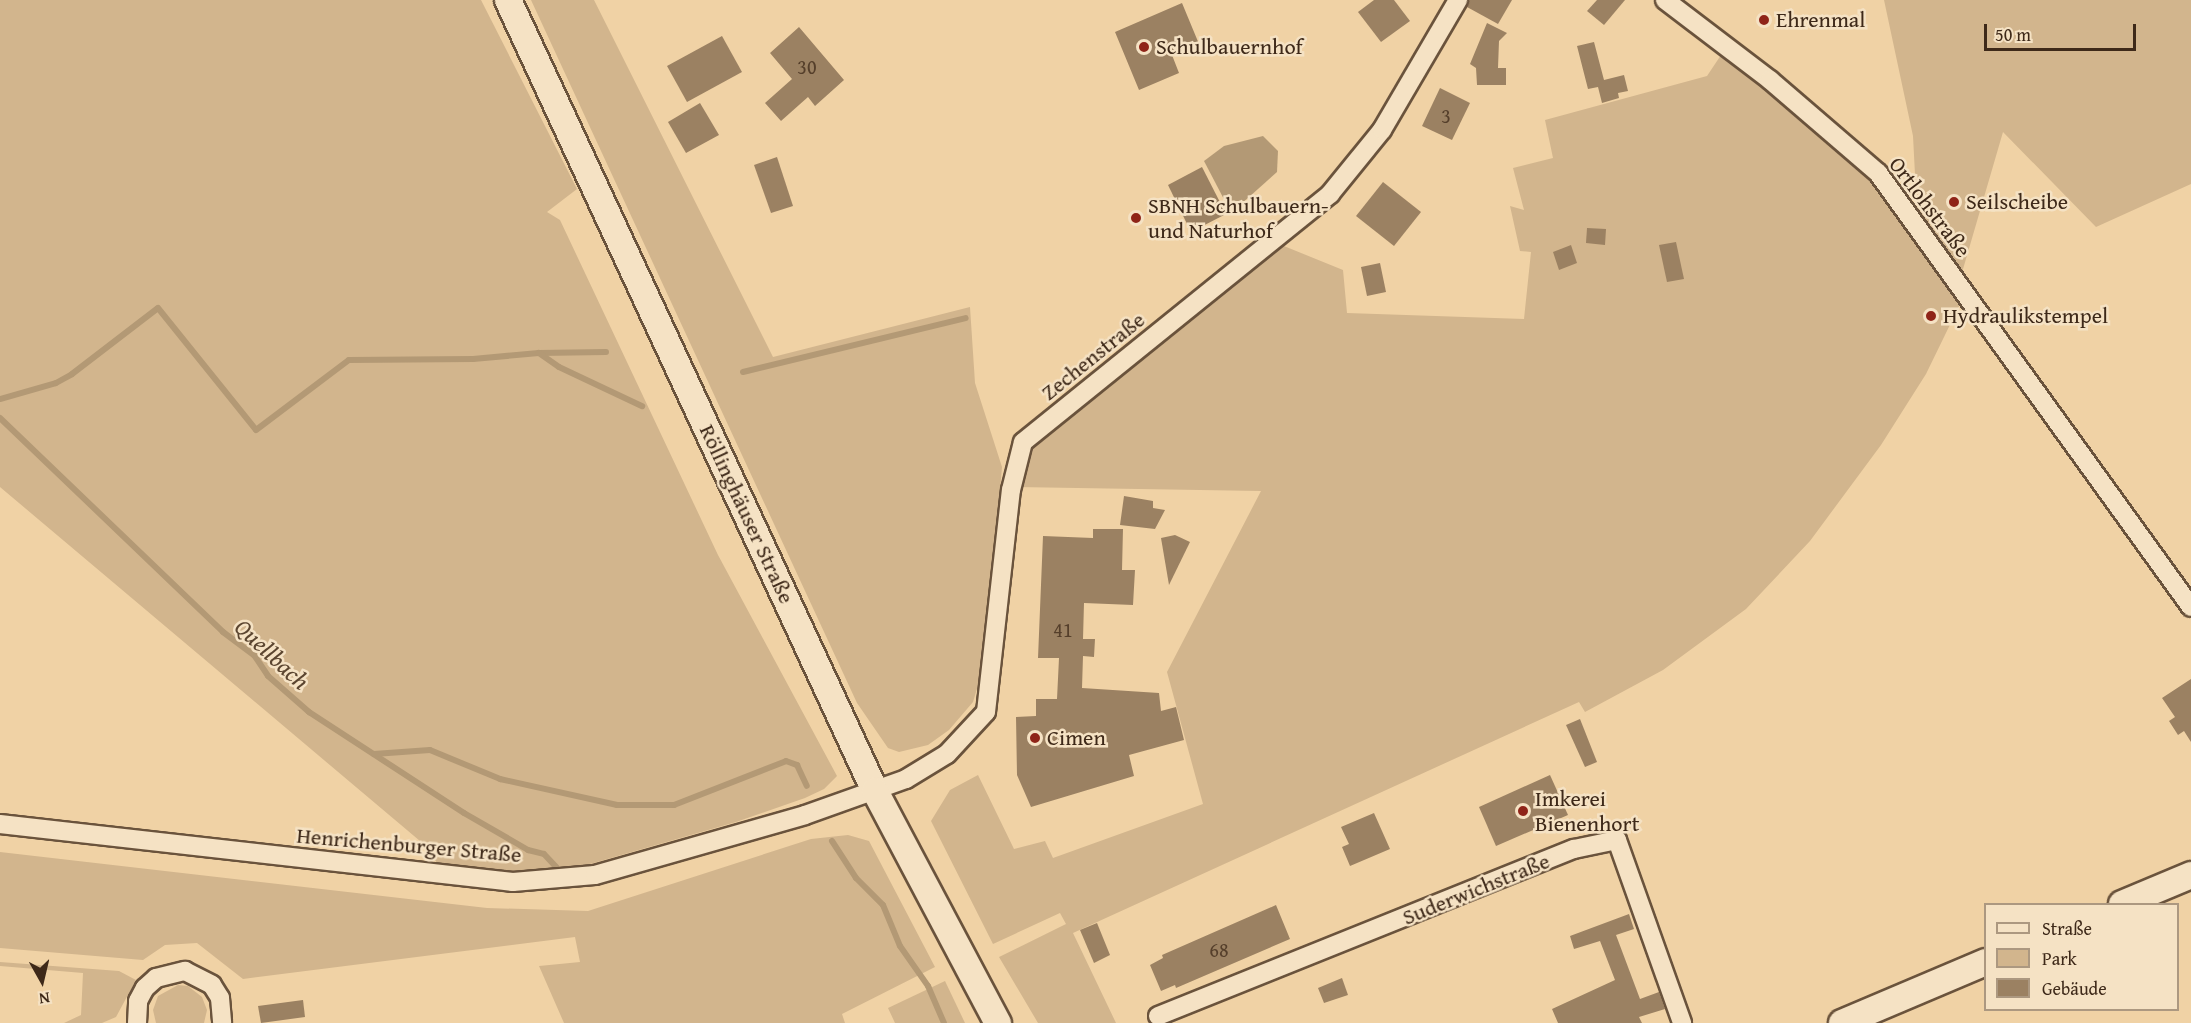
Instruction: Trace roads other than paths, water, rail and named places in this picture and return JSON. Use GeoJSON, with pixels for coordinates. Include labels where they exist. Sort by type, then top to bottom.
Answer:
{"type":"FeatureCollection","features":[{"type":"Feature","properties":{"kind":"main road","name":"Röllinghäuser Straße"},"geometry":{"type":"LineString","coordinates":[[508,0],[875,790],[998,1023]]}},
{"type":"Feature","properties":{"kind":"main road"},"geometry":{"type":"LineString","coordinates":[[2124,903],[2191,874]]}},
{"type":"Feature","properties":{"kind":"main road"},"geometry":{"type":"LineString","coordinates":[[1842,1023],[1984,963]]}},
{"type":"Feature","properties":{"kind":"street","name":"Zechenstraße"},"geometry":{"type":"LineString","coordinates":[[875,790],[906,779],[947,753],[986,712],[1011,490],[1023,442],[1330,194],[1382,130],[1458,0]]}},
{"type":"Feature","properties":{"kind":"street","name":"Ortlohstraße"},"geometry":{"type":"LineString","coordinates":[[1665,0],[1770,80],[1878,173],[2191,607]]}},
{"type":"Feature","properties":{"kind":"street","name":"Henrichenburger Straße"},"geometry":{"type":"LineString","coordinates":[[0,824],[513,882],[595,875],[805,815],[875,790]]}},
{"type":"Feature","properties":{"kind":"street","name":"Suderwichstraße"},"geometry":{"type":"LineString","coordinates":[[1158,1016],[1574,849],[1617,840],[1682,1023]]}},
{"type":"Feature","properties":{"kind":"street"},"geometry":{"type":"LineString","coordinates":[[137,1023],[138,1001],[145,988],[156,978],[185,971],[212,985],[220,998],[222,1023]]}},
{"type":"Feature","properties":{"kind":"waterway"},"geometry":{"type":"LineString","coordinates":[[0,399],[56,383],[72,374],[158,308],[256,430],[349,360],[473,359],[539,353],[559,367],[642,406]]}},
{"type":"Feature","properties":{"kind":"waterway"},"geometry":{"type":"LineString","coordinates":[[743,372],[966,318]]}},
{"type":"Feature","properties":{"kind":"waterway"},"geometry":{"type":"LineString","coordinates":[[539,353],[606,352]]}},
{"type":"Feature","properties":{"kind":"waterway","name":"Quellbach"},"geometry":{"type":"LineString","coordinates":[[0,418],[223,632],[254,655],[268,676],[309,712],[464,813],[528,850],[544,854],[556,867]]}},
{"type":"Feature","properties":{"kind":"waterway"},"geometry":{"type":"LineString","coordinates":[[374,754],[430,750],[500,779],[617,805],[674,805],[786,761],[797,765],[807,786]]}},
{"type":"Feature","properties":{"kind":"waterway"},"geometry":{"type":"LineString","coordinates":[[832,841],[856,878],[883,905],[900,946],[928,986],[944,1023]]}},
{"type":"Feature","properties":{"kind":"place","name":"Ehrenmal"},"geometry":{"type":"Point","coordinates":[1764,20]}},
{"type":"Feature","properties":{"kind":"place","name":"Schulbauernhof"},"geometry":{"type":"Point","coordinates":[1144,47]}},
{"type":"Feature","properties":{"kind":"place","name":"Seilscheibe"},"geometry":{"type":"Point","coordinates":[1954,202]}},
{"type":"Feature","properties":{"kind":"place","name":"SBNH Schulbauern- und Naturhof"},"geometry":{"type":"Point","coordinates":[1136,218]}},
{"type":"Feature","properties":{"kind":"place","name":"Hydraulikstempel"},"geometry":{"type":"Point","coordinates":[1931,316]}},
{"type":"Feature","properties":{"kind":"place","name":"Cimen"},"geometry":{"type":"Point","coordinates":[1035,738]}},
{"type":"Feature","properties":{"kind":"place","name":"Imkerei Bienenhort"},"geometry":{"type":"Point","coordinates":[1523,811]}}]}
